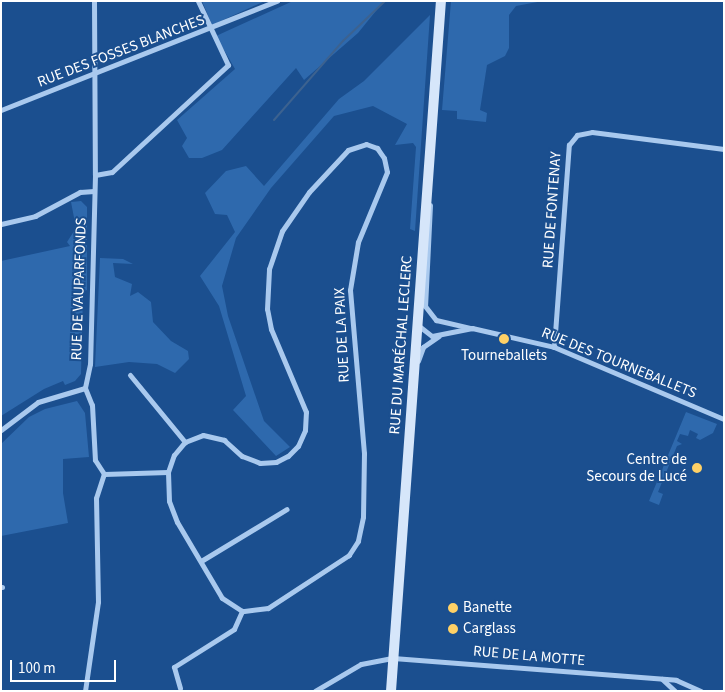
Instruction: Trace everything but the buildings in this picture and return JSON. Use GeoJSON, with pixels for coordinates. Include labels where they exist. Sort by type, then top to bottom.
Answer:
{"type":"FeatureCollection","features":[{"type":"Feature","properties":{"kind":"main road","name":"RUE DU MARÉCHAL LECLERC"},"geometry":{"type":"LineString","coordinates":[[391,691],[441,1]]}},
{"type":"Feature","properties":{"kind":"street","name":"RUE DE VAUPARFONDS"},"geometry":{"type":"LineString","coordinates":[[94,1],[96,75],[95,175],[90,364],[85,388],[92,405],[95,460],[104,474]]}},
{"type":"Feature","properties":{"kind":"street"},"geometry":{"type":"LineString","coordinates":[[95,175],[112,172],[228,65],[198,1]]}},
{"type":"Feature","properties":{"kind":"street","name":"RUE DES FOSSES BLANCHES"},"geometry":{"type":"LineString","coordinates":[[1,110],[210,30],[277,1]]}},
{"type":"Feature","properties":{"kind":"street","name":"RUE DE FONTENAY"},"geometry":{"type":"LineString","coordinates":[[554,347],[569,145],[577,135],[592,132],[724,149]]}},
{"type":"Feature","properties":{"kind":"street","name":"RUE DE LA PAIX"},"geometry":{"type":"LineString","coordinates":[[185,442],[204,435],[224,440],[242,456],[260,463],[276,462],[288,456],[298,446],[305,430],[306,412],[272,329],[267,296],[271,260],[293,212],[348,150],[366,144],[377,148],[384,158],[387,172],[358,242],[350,290],[364,453],[363,517],[358,541],[349,555],[334,567],[268,608],[242,611]]}},
{"type":"Feature","properties":{"kind":"street"},"geometry":{"type":"LineString","coordinates":[[427,180],[431,215],[425,306],[436,320],[472,328]]}},
{"type":"Feature","properties":{"kind":"street"},"geometry":{"type":"LineString","coordinates":[[1,224],[36,216],[80,192],[94,191]]}},
{"type":"Feature","properties":{"kind":"street"},"geometry":{"type":"LineString","coordinates":[[419,325],[428,334],[440,335]]}},
{"type":"Feature","properties":{"kind":"street","name":"RUE DES TOURNEBALLETS"},"geometry":{"type":"LineString","coordinates":[[440,335],[472,328],[554,347],[724,419]]}},
{"type":"Feature","properties":{"kind":"street"},"geometry":{"type":"LineString","coordinates":[[415,371],[423,347],[440,335]]}},
{"type":"Feature","properties":{"kind":"street"},"geometry":{"type":"LineString","coordinates":[[130,375],[185,442],[168,472],[169,501],[177,522],[222,598],[242,611],[234,629],[174,667],[180,688]]}},
{"type":"Feature","properties":{"kind":"street"},"geometry":{"type":"LineString","coordinates":[[1,430],[38,402],[85,388]]}},
{"type":"Feature","properties":{"kind":"street"},"geometry":{"type":"LineString","coordinates":[[85,691],[98,602],[96,498],[104,474],[168,472]]}},
{"type":"Feature","properties":{"kind":"street"},"geometry":{"type":"LineString","coordinates":[[201,561],[287,509]]}},
{"type":"Feature","properties":{"kind":"street","name":"RUE DE LA MOTTE"},"geometry":{"type":"LineString","coordinates":[[315,691],[361,664],[393,658],[662,679],[690,684],[702,691]]}},
{"type":"Feature","properties":{"kind":"street"},"geometry":{"type":"LineString","coordinates":[[662,679],[675,691]]}},
{"type":"Feature","properties":{"kind":"shaded area"},"geometry":{"type":"Polygon","coordinates":[[[202,1],[265,1],[212,25],[202,1]]]}},
{"type":"Feature","properties":{"kind":"shaded area"},"geometry":{"type":"Polygon","coordinates":[[[293,1],[384,1],[358,33],[304,80],[296,68],[222,150],[202,158],[189,158],[182,146],[187,138],[177,120],[235,69],[216,36],[293,1]]]}},
{"type":"Feature","properties":{"kind":"shaded area"},"geometry":{"type":"Polygon","coordinates":[[[451,1],[543,1],[516,6],[509,15],[509,48],[505,56],[487,65],[480,110],[487,113],[486,122],[457,119],[457,111],[442,110],[451,1]]]}},
{"type":"Feature","properties":{"kind":"shaded area"},"geometry":{"type":"Polygon","coordinates":[[[430,15],[415,231],[410,229],[416,147],[413,143],[395,145],[407,124],[373,106],[334,116],[271,188],[236,238],[222,286],[228,316],[264,421],[290,447],[276,456],[233,410],[246,396],[219,306],[200,276],[235,232],[227,215],[215,214],[205,193],[226,171],[246,166],[264,186],[339,99],[364,81],[430,15]]]}},
{"type":"Feature","properties":{"kind":"shaded area"},"geometry":{"type":"Polygon","coordinates":[[[81,201],[87,207],[87,290],[83,292],[81,374],[75,381],[65,385],[63,381],[44,389],[1,416],[1,261],[70,246],[67,242],[76,228],[71,202],[81,201]]]}},
{"type":"Feature","properties":{"kind":"shaded area"},"geometry":{"type":"Polygon","coordinates":[[[100,258],[123,259],[133,264],[113,263],[115,277],[132,284],[130,296],[138,292],[151,302],[153,322],[171,341],[188,351],[189,359],[175,373],[157,364],[129,362],[95,367],[100,258]]]}},
{"type":"Feature","properties":{"kind":"shaded area"},"geometry":{"type":"Polygon","coordinates":[[[77,401],[85,413],[89,457],[63,459],[63,493],[68,523],[1,536],[1,444],[29,417],[45,409],[77,401]]]}},
{"type":"Feature","properties":{"kind":"shaded area"},"geometry":{"type":"Polygon","coordinates":[[[686,412],[717,424],[713,433],[700,440],[696,438],[698,434],[690,430],[688,436],[680,434],[677,441],[682,444],[677,446],[658,492],[663,494],[659,505],[649,501],[686,412]]]}},
{"type":"Feature","properties":{"kind":"waterway"},"geometry":{"type":"LineString","coordinates":[[274,120],[343,41],[385,1]]}},
{"type":"Feature","properties":{"kind":"place","name":"Tourneballets"},"geometry":{"type":"Point","coordinates":[504,339]}},
{"type":"Feature","properties":{"kind":"place","name":"Centre de Secours de Lucé"},"geometry":{"type":"Point","coordinates":[697,468]}},
{"type":"Feature","properties":{"kind":"place","name":"Banette"},"geometry":{"type":"Point","coordinates":[453,608]}},
{"type":"Feature","properties":{"kind":"place","name":"Carglass"},"geometry":{"type":"Point","coordinates":[453,629]}}]}
